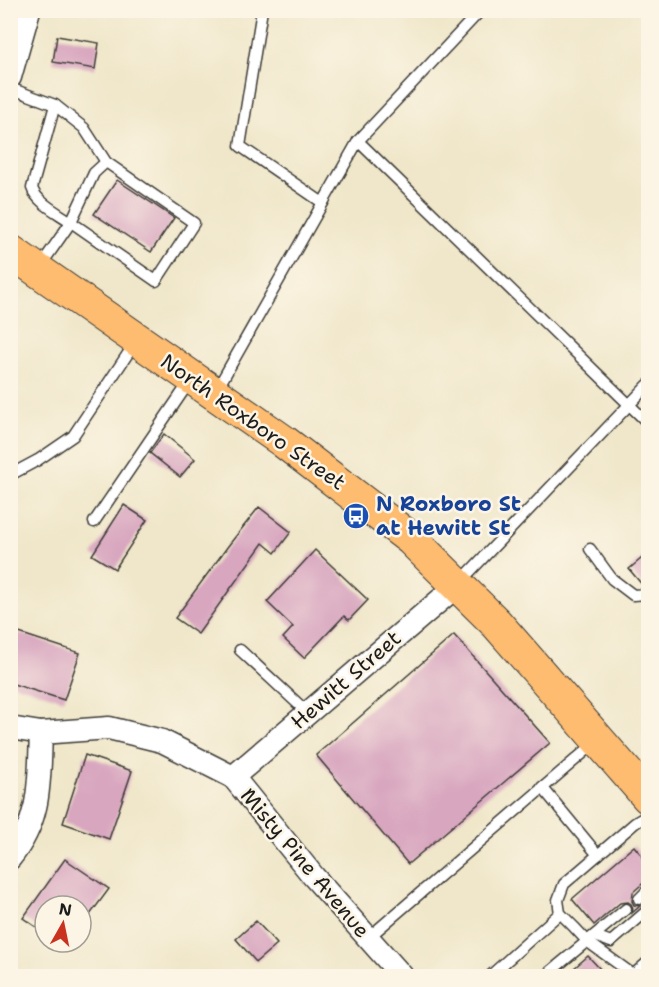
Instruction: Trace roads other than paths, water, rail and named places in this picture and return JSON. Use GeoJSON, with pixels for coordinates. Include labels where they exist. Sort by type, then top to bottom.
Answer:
{"type":"FeatureCollection","features":[{"type":"Feature","properties":{"kind":"main road","name":"North Roxboro Street"},"geometry":{"type":"LineString","coordinates":[[10,251],[283,441],[411,539],[497,624],[648,797]]}},
{"type":"Feature","properties":{"kind":"street"},"geometry":{"type":"LineString","coordinates":[[10,77],[28,10]]}},
{"type":"Feature","properties":{"kind":"street","name":"Hewitt Street"},"geometry":{"type":"LineString","coordinates":[[233,777],[459,584]]}},
{"type":"Feature","properties":{"kind":"street"},"geometry":{"type":"LineString","coordinates":[[10,728],[41,733],[109,728],[162,741],[233,777]]}},
{"type":"Feature","properties":{"kind":"street"},"geometry":{"type":"LineString","coordinates":[[10,858],[23,843],[35,815],[41,733]]}},
{"type":"Feature","properties":{"kind":"street","name":"Misty Pine Avenue"},"geometry":{"type":"LineString","coordinates":[[233,777],[314,877],[402,976]]}},
{"type":"Feature","properties":{"kind":"lane"},"geometry":{"type":"LineString","coordinates":[[262,10],[240,146],[323,203]]}},
{"type":"Feature","properties":{"kind":"lane"},"geometry":{"type":"LineString","coordinates":[[94,522],[203,386],[323,203],[358,141],[482,10]]}},
{"type":"Feature","properties":{"kind":"lane"},"geometry":{"type":"LineString","coordinates":[[10,88],[55,105],[84,128],[106,162],[194,223],[156,280],[34,194],[33,179],[55,105]]}},
{"type":"Feature","properties":{"kind":"lane"},"geometry":{"type":"LineString","coordinates":[[358,141],[648,423]]}},
{"type":"Feature","properties":{"kind":"lane"},"geometry":{"type":"LineString","coordinates":[[37,271],[71,222],[94,173],[106,162]]}},
{"type":"Feature","properties":{"kind":"lane"},"geometry":{"type":"LineString","coordinates":[[10,474],[38,460],[73,436],[136,340]]}},
{"type":"Feature","properties":{"kind":"lane"},"geometry":{"type":"LineString","coordinates":[[459,584],[648,385]]}},
{"type":"Feature","properties":{"kind":"lane"},"geometry":{"type":"LineString","coordinates":[[590,549],[612,579],[633,595],[648,594]]}},
{"type":"Feature","properties":{"kind":"lane"},"geometry":{"type":"LineString","coordinates":[[240,650],[308,712]]}},
{"type":"Feature","properties":{"kind":"lane"},"geometry":{"type":"LineString","coordinates":[[368,938],[598,740]]}},
{"type":"Feature","properties":{"kind":"lane"},"geometry":{"type":"LineString","coordinates":[[542,788],[598,855]]}},
{"type":"Feature","properties":{"kind":"lane"},"geometry":{"type":"LineString","coordinates":[[648,815],[635,823],[564,884],[558,900],[560,913],[634,976],[648,962]]}},
{"type":"Feature","properties":{"kind":"lane"},"geometry":{"type":"LineString","coordinates":[[639,899],[648,890]]}},
{"type":"Feature","properties":{"kind":"lane"},"geometry":{"type":"LineString","coordinates":[[546,976],[626,909]]}},
{"type":"Feature","properties":{"kind":"lane"},"geometry":{"type":"LineString","coordinates":[[592,939],[611,942],[648,910]]}},
{"type":"Feature","properties":{"kind":"lane"},"geometry":{"type":"LineString","coordinates":[[490,976],[560,913]]}},
{"type":"Feature","properties":{"kind":"place","name":"N Roxboro St at Hewitt St"},"geometry":{"type":"Point","coordinates":[356,516]}}]}
